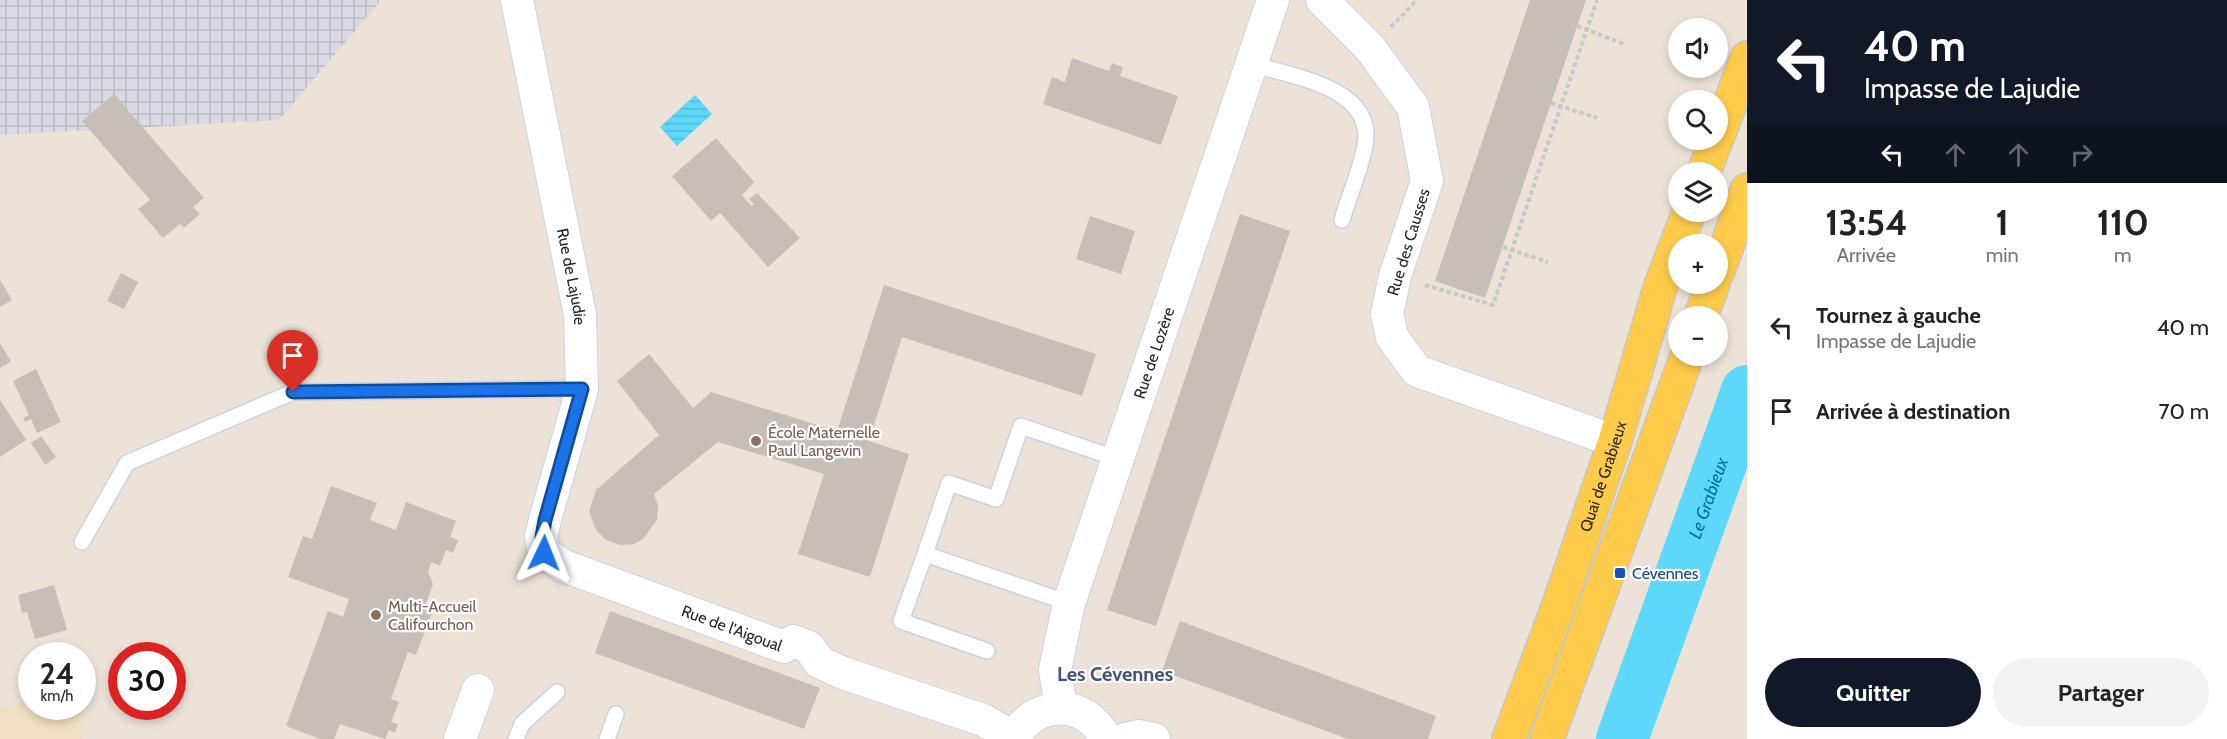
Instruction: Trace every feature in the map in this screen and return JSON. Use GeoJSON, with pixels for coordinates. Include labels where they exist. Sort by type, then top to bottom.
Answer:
{"type":"FeatureCollection","features":[{"type":"Feature","properties":{"kind":"main road"},"geometry":{"type":"LineString","coordinates":[[1728,109],[1747,58]]}},
{"type":"Feature","properties":{"kind":"main road"},"geometry":{"type":"LineString","coordinates":[[1728,243],[1747,190]]}},
{"type":"Feature","properties":{"kind":"main road","name":"Quai de Grabieux"},"geometry":{"type":"LineString","coordinates":[[1509,739],[1560,602],[1615,441],[1660,288],[1685,222]]}},
{"type":"Feature","properties":{"kind":"main road"},"geometry":{"type":"LineString","coordinates":[[1548,739],[1683,366]]}},
{"type":"Feature","properties":{"kind":"street","name":"Rue de Lajudie"},"geometry":{"type":"LineString","coordinates":[[517,0],[580,315],[582,389],[545,520],[542,537],[544,553]]}},
{"type":"Feature","properties":{"kind":"street"},"geometry":{"type":"LineString","coordinates":[[1275,0],[1288,3],[1306,0]]}},
{"type":"Feature","properties":{"kind":"street","name":"Rue de Lozère"},"geometry":{"type":"LineString","coordinates":[[1062,707],[1055,669],[1069,603],[1251,64],[1275,0]]}},
{"type":"Feature","properties":{"kind":"street","name":"Rue des Causses"},"geometry":{"type":"LineString","coordinates":[[1322,0],[1370,48],[1413,107],[1426,181],[1395,276],[1387,314],[1392,338],[1417,370],[1615,441]]}},
{"type":"Feature","properties":{"kind":"street","name":"Rue de l'Aigoual"},"geometry":{"type":"LineString","coordinates":[[544,553],[564,566],[784,647],[793,641],[809,647],[819,662],[843,673],[983,720],[1014,738]]}},
{"type":"Feature","properties":{"kind":"street"},"geometry":{"type":"LineString","coordinates":[[460,739],[478,690]]}},
{"type":"Feature","properties":{"kind":"street"},"geometry":{"type":"LineString","coordinates":[[1014,738],[1022,725],[1033,715],[1047,709],[1062,707],[1077,710],[1090,717],[1106,739]]}},
{"type":"Feature","properties":{"kind":"street"},"geometry":{"type":"LineString","coordinates":[[1125,739],[1138,736],[1154,739]]}},
{"type":"Feature","properties":{"kind":"lane"},"geometry":{"type":"LineString","coordinates":[[1251,64],[1334,90],[1351,99],[1361,115],[1366,143],[1342,220]]}},
{"type":"Feature","properties":{"kind":"lane"},"geometry":{"type":"LineString","coordinates":[[82,542],[127,463],[293,392],[582,389]]}},
{"type":"Feature","properties":{"kind":"lane"},"geometry":{"type":"LineString","coordinates":[[987,651],[901,621],[949,483],[996,499],[1021,426],[1118,459]]}},
{"type":"Feature","properties":{"kind":"lane"},"geometry":{"type":"LineString","coordinates":[[925,554],[1069,603]]}},
{"type":"Feature","properties":{"kind":"lane"},"geometry":{"type":"LineString","coordinates":[[516,739],[522,724],[557,692]]}},
{"type":"Feature","properties":{"kind":"lane"},"geometry":{"type":"LineString","coordinates":[[607,739],[616,714]]}},
{"type":"Feature","properties":{"kind":"path"},"geometry":{"type":"LineString","coordinates":[[1395,276],[1493,305],[1597,0]]}},
{"type":"Feature","properties":{"kind":"path"},"geometry":{"type":"LineString","coordinates":[[1577,26],[1624,44]]}},
{"type":"Feature","properties":{"kind":"path"},"geometry":{"type":"LineString","coordinates":[[1551,103],[1597,118]]}},
{"type":"Feature","properties":{"kind":"path"},"geometry":{"type":"LineString","coordinates":[[1503,247],[1548,262]]}},
{"type":"Feature","properties":{"kind":"shaded area"},"geometry":{"type":"Polygon","coordinates":[[[0,0],[381,0],[279,120],[0,135],[0,0]]]}},
{"type":"Feature","properties":{"kind":"shaded area"},"geometry":{"type":"Polygon","coordinates":[[[18,704],[18,720],[79,720],[81,739],[0,739],[0,709],[18,704]]]}},
{"type":"Feature","properties":{"kind":"water"},"geometry":{"type":"Polygon","coordinates":[[[695,95],[712,114],[677,146],[660,127],[695,95]]]}},
{"type":"Feature","properties":{"kind":"building"},"geometry":{"type":"Polygon","coordinates":[[[1530,0],[1586,0],[1485,298],[1435,281],[1530,0]]]}},
{"type":"Feature","properties":{"kind":"building"},"geometry":{"type":"Polygon","coordinates":[[[1072,58],[1109,71],[1112,63],[1123,67],[1120,76],[1178,96],[1161,145],[1043,104],[1052,77],[1065,82],[1072,58]]]}},
{"type":"Feature","properties":{"kind":"building"},"geometry":{"type":"Polygon","coordinates":[[[114,94],[204,198],[193,207],[200,214],[184,228],[180,224],[163,238],[138,209],[150,200],[82,121],[114,94]]]}},
{"type":"Feature","properties":{"kind":"building"},"geometry":{"type":"Polygon","coordinates":[[[716,138],[754,182],[742,195],[751,206],[754,204],[749,199],[757,193],[800,238],[768,267],[720,213],[711,221],[672,176],[716,138]]]}},
{"type":"Feature","properties":{"kind":"building"},"geometry":{"type":"Polygon","coordinates":[[[1240,214],[1290,231],[1156,626],[1107,610],[1240,214]]]}},
{"type":"Feature","properties":{"kind":"building"},"geometry":{"type":"Polygon","coordinates":[[[1090,216],[1135,231],[1121,274],[1076,259],[1090,216]]]}},
{"type":"Feature","properties":{"kind":"building"},"geometry":{"type":"Polygon","coordinates":[[[121,273],[138,282],[124,309],[107,301],[121,273]]]}},
{"type":"Feature","properties":{"kind":"building"},"geometry":{"type":"Polygon","coordinates":[[[0,280],[12,300],[0,307],[0,280]]]}},
{"type":"Feature","properties":{"kind":"building"},"geometry":{"type":"Polygon","coordinates":[[[884,285],[1096,354],[1082,396],[902,337],[869,441],[909,454],[870,577],[798,554],[824,474],[718,442],[654,494],[658,506],[657,520],[643,539],[634,544],[620,545],[606,540],[596,530],[589,512],[596,490],[659,435],[617,381],[649,354],[693,408],[711,392],[837,431],[884,285]]]}},
{"type":"Feature","properties":{"kind":"building"},"geometry":{"type":"Polygon","coordinates":[[[0,343],[11,362],[0,368],[0,343]]]}},
{"type":"Feature","properties":{"kind":"building"},"geometry":{"type":"Polygon","coordinates":[[[36,369],[61,422],[37,433],[31,419],[25,422],[23,418],[29,415],[13,381],[36,369]]]}},
{"type":"Feature","properties":{"kind":"building"},"geometry":{"type":"Polygon","coordinates":[[[0,400],[26,440],[0,457],[0,400]]]}},
{"type":"Feature","properties":{"kind":"building"},"geometry":{"type":"Polygon","coordinates":[[[41,436],[56,457],[45,465],[31,443],[41,436]]]}},
{"type":"Feature","properties":{"kind":"building"},"geometry":{"type":"Polygon","coordinates":[[[331,486],[377,503],[370,520],[396,530],[406,502],[456,521],[450,537],[458,540],[453,553],[446,550],[440,566],[431,562],[428,572],[433,584],[426,604],[432,613],[416,655],[408,652],[391,699],[399,702],[391,722],[398,724],[395,733],[389,730],[385,739],[340,724],[334,739],[320,739],[286,726],[328,611],[343,617],[349,599],[288,577],[303,536],[312,539],[331,486]]]}},
{"type":"Feature","properties":{"kind":"building"},"geometry":{"type":"Polygon","coordinates":[[[54,585],[67,630],[35,639],[27,612],[22,613],[18,595],[54,585]]]}},
{"type":"Feature","properties":{"kind":"building"},"geometry":{"type":"Polygon","coordinates":[[[610,611],[820,688],[804,729],[595,653],[610,611]]]}},
{"type":"Feature","properties":{"kind":"building"},"geometry":{"type":"Polygon","coordinates":[[[1180,621],[1436,716],[1428,739],[1348,739],[1162,671],[1180,621]]]}},
{"type":"Feature","properties":{"kind":"waterway","name":"Le Grabieux"},"geometry":{"type":"LineString","coordinates":[[1622,739],[1747,391]]}},
{"type":"Feature","properties":{"kind":"place","name":"École Maternelle Paul Langevin"},"geometry":{"type":"Point","coordinates":[756,441]}},
{"type":"Feature","properties":{"kind":"place","name":"Cévennes"},"geometry":{"type":"Point","coordinates":[1620,573]}},
{"type":"Feature","properties":{"kind":"place","name":"Multi-Accueil Califourchon"},"geometry":{"type":"Point","coordinates":[376,615]}},
{"type":"Feature","properties":{"kind":"district","name":"Les Cévennes"},"geometry":{"type":"Point","coordinates":[1115,674]}},
{"type":"Feature","properties":{"kind":"route"},"geometry":{"type":"LineString","coordinates":[[293,392],[582,389],[545,520],[542,537],[544,553]]}}]}
